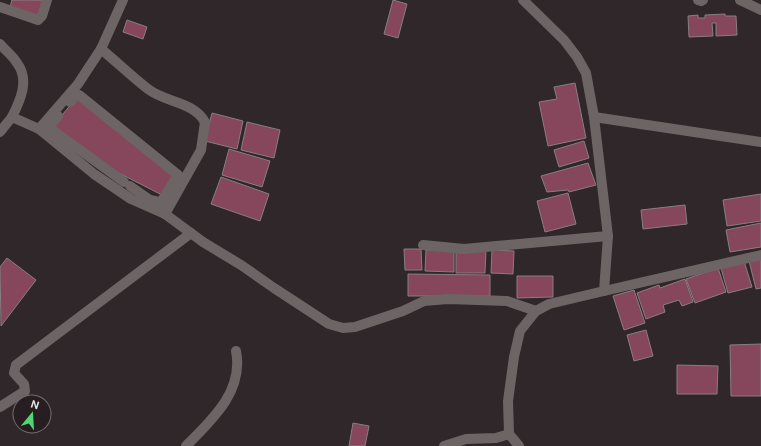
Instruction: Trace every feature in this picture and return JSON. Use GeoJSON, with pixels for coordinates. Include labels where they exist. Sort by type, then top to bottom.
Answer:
{"type":"FeatureCollection","features":[{"type":"Feature","properties":{"kind":"street"},"geometry":{"type":"LineString","coordinates":[[2,8],[38,20],[42,16],[47,0]]}},
{"type":"Feature","properties":{"kind":"street"},"geometry":{"type":"LineString","coordinates":[[39,130],[78,84],[101,49],[123,0]]}},
{"type":"Feature","properties":{"kind":"street"},"geometry":{"type":"LineString","coordinates":[[523,0],[564,40],[577,57],[586,73],[594,117],[608,236],[604,291]]}},
{"type":"Feature","properties":{"kind":"street"},"geometry":{"type":"LineString","coordinates":[[698,0],[703,0]]}},
{"type":"Feature","properties":{"kind":"street"},"geometry":{"type":"LineString","coordinates":[[740,0],[761,10]]}},
{"type":"Feature","properties":{"kind":"street"},"geometry":{"type":"LineString","coordinates":[[0,44],[17,63],[23,80],[21,97],[12,117],[0,132]]}},
{"type":"Feature","properties":{"kind":"street"},"geometry":{"type":"LineString","coordinates":[[101,49],[149,90],[167,99],[180,102],[202,116],[205,122],[201,150],[165,214]]}},
{"type":"Feature","properties":{"kind":"street"},"geometry":{"type":"LineString","coordinates":[[165,214],[160,206],[161,202],[178,174],[80,95],[76,95],[50,128],[81,157],[94,174],[132,199],[165,214],[191,234],[329,324],[343,328],[355,327],[403,311],[424,302],[448,299],[507,301],[536,311]]}},
{"type":"Feature","properties":{"kind":"street"},"geometry":{"type":"LineString","coordinates":[[12,117],[39,130],[127,184],[150,200],[161,202]]}},
{"type":"Feature","properties":{"kind":"street"},"geometry":{"type":"LineString","coordinates":[[594,117],[761,142]]}},
{"type":"Feature","properties":{"kind":"street"},"geometry":{"type":"LineString","coordinates":[[0,408],[25,391],[24,384],[14,373],[16,365],[191,234]]}},
{"type":"Feature","properties":{"kind":"street"},"geometry":{"type":"LineString","coordinates":[[423,245],[464,249],[608,236]]}},
{"type":"Feature","properties":{"kind":"street"},"geometry":{"type":"LineString","coordinates":[[519,446],[509,434],[508,401],[514,357],[520,331],[536,311],[549,304],[761,255]]}},
{"type":"Feature","properties":{"kind":"street"},"geometry":{"type":"LineString","coordinates":[[186,446],[215,416],[231,393],[238,362],[236,350]]}},
{"type":"Feature","properties":{"kind":"street"},"geometry":{"type":"LineString","coordinates":[[444,446],[466,439],[496,438],[509,434]]}},
{"type":"Feature","properties":{"kind":"building"},"geometry":{"type":"Polygon","coordinates":[[[12,0],[44,0],[39,16],[10,7],[12,0]]]}},
{"type":"Feature","properties":{"kind":"building"},"geometry":{"type":"Polygon","coordinates":[[[393,0],[407,4],[398,38],[384,34],[393,0]]]}},
{"type":"Feature","properties":{"kind":"building"},"geometry":{"type":"Polygon","coordinates":[[[725,14],[725,16],[736,16],[737,35],[716,36],[716,23],[712,23],[713,36],[689,37],[688,16],[698,15],[698,18],[705,18],[705,15],[725,14]]]}},
{"type":"Feature","properties":{"kind":"building"},"geometry":{"type":"Polygon","coordinates":[[[127,20],[147,27],[143,39],[123,32],[127,20]]]}},
{"type":"Feature","properties":{"kind":"building"},"geometry":{"type":"Polygon","coordinates":[[[575,83],[586,138],[548,146],[539,102],[557,99],[554,87],[575,83]]]}},
{"type":"Feature","properties":{"kind":"building"},"geometry":{"type":"Polygon","coordinates":[[[78,96],[177,175],[162,195],[107,167],[53,126],[78,96]]]}},
{"type":"Feature","properties":{"kind":"building"},"geometry":{"type":"Polygon","coordinates":[[[212,113],[243,121],[237,149],[205,141],[212,113]]]}},
{"type":"Feature","properties":{"kind":"building"},"geometry":{"type":"Polygon","coordinates":[[[247,122],[280,130],[274,158],[241,150],[247,122]]]}},
{"type":"Feature","properties":{"kind":"building"},"geometry":{"type":"Polygon","coordinates":[[[584,141],[589,158],[559,167],[554,150],[584,141]]]}},
{"type":"Feature","properties":{"kind":"building"},"geometry":{"type":"Polygon","coordinates":[[[229,149],[270,161],[262,187],[222,175],[229,149]]]}},
{"type":"Feature","properties":{"kind":"building"},"geometry":{"type":"Polygon","coordinates":[[[588,163],[596,185],[569,192],[568,190],[547,192],[541,176],[588,163]]]}},
{"type":"Feature","properties":{"kind":"building"},"geometry":{"type":"Polygon","coordinates":[[[221,177],[269,194],[260,221],[211,204],[221,177]]]}},
{"type":"Feature","properties":{"kind":"building"},"geometry":{"type":"Polygon","coordinates":[[[568,193],[576,224],[545,232],[537,201],[568,193]]]}},
{"type":"Feature","properties":{"kind":"building"},"geometry":{"type":"Polygon","coordinates":[[[761,194],[761,221],[727,226],[723,200],[761,194]]]}},
{"type":"Feature","properties":{"kind":"building"},"geometry":{"type":"Polygon","coordinates":[[[685,205],[687,224],[643,229],[641,210],[685,205]]]}},
{"type":"Feature","properties":{"kind":"building"},"geometry":{"type":"Polygon","coordinates":[[[761,223],[761,247],[730,252],[726,230],[761,223]]]}},
{"type":"Feature","properties":{"kind":"building"},"geometry":{"type":"Polygon","coordinates":[[[404,249],[421,249],[422,270],[405,270],[404,249]]]}},
{"type":"Feature","properties":{"kind":"building"},"geometry":{"type":"Polygon","coordinates":[[[426,250],[454,251],[454,272],[425,271],[426,250]]]}},
{"type":"Feature","properties":{"kind":"building"},"geometry":{"type":"Polygon","coordinates":[[[456,250],[486,250],[485,273],[456,273],[456,250]]]}},
{"type":"Feature","properties":{"kind":"building"},"geometry":{"type":"Polygon","coordinates":[[[492,250],[514,251],[513,274],[491,273],[492,250]]]}},
{"type":"Feature","properties":{"kind":"building"},"geometry":{"type":"Polygon","coordinates":[[[7,258],[36,280],[1,326],[0,267],[7,258]]]}},
{"type":"Feature","properties":{"kind":"building"},"geometry":{"type":"Polygon","coordinates":[[[761,258],[761,288],[756,289],[749,261],[761,258]]]}},
{"type":"Feature","properties":{"kind":"building"},"geometry":{"type":"Polygon","coordinates":[[[744,261],[752,287],[728,293],[721,268],[744,261]]]}},
{"type":"Feature","properties":{"kind":"building"},"geometry":{"type":"Polygon","coordinates":[[[718,268],[726,292],[695,303],[686,279],[718,268]]]}},
{"type":"Feature","properties":{"kind":"building"},"geometry":{"type":"Polygon","coordinates":[[[408,274],[490,275],[490,296],[408,296],[408,274]]]}},
{"type":"Feature","properties":{"kind":"building"},"geometry":{"type":"Polygon","coordinates":[[[517,276],[553,276],[553,297],[517,298],[517,276]]]}},
{"type":"Feature","properties":{"kind":"building"},"geometry":{"type":"Polygon","coordinates":[[[685,279],[693,302],[682,306],[679,300],[663,305],[665,312],[646,319],[637,293],[659,285],[660,288],[685,279]]]}},
{"type":"Feature","properties":{"kind":"building"},"geometry":{"type":"Polygon","coordinates":[[[634,290],[645,323],[624,330],[613,296],[634,290]]]}},
{"type":"Feature","properties":{"kind":"building"},"geometry":{"type":"Polygon","coordinates":[[[646,330],[653,356],[634,361],[627,335],[646,330]]]}},
{"type":"Feature","properties":{"kind":"building"},"geometry":{"type":"Polygon","coordinates":[[[761,344],[761,396],[731,396],[730,345],[761,344]]]}},
{"type":"Feature","properties":{"kind":"building"},"geometry":{"type":"Polygon","coordinates":[[[677,365],[718,366],[717,394],[677,394],[677,365]]]}},
{"type":"Feature","properties":{"kind":"building"},"geometry":{"type":"Polygon","coordinates":[[[353,423],[369,426],[365,446],[349,446],[353,423]]]}}]}
